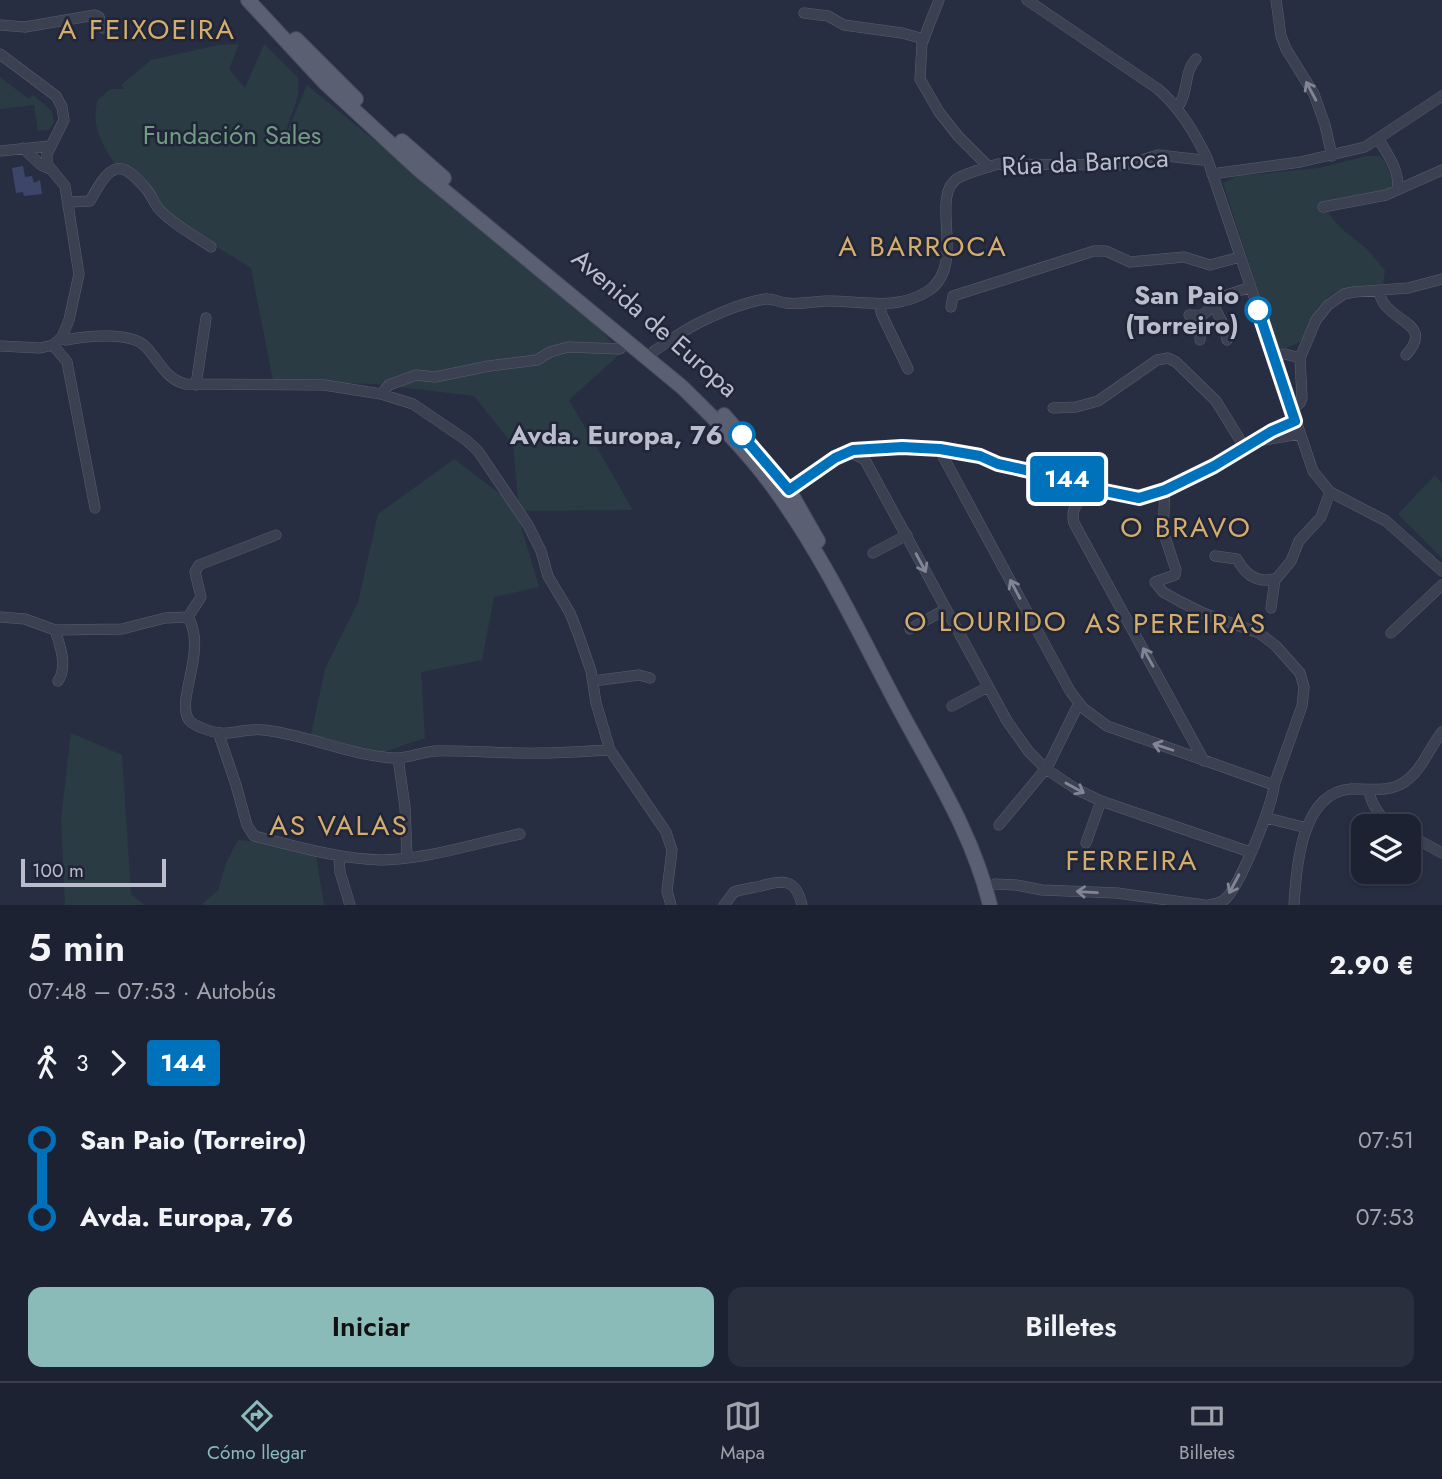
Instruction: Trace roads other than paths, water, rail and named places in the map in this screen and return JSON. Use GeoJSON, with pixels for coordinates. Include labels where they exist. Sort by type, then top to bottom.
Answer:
{"type":"FeatureCollection","features":[{"type":"Feature","properties":{"kind":"main road","name":"Avenida de Europa"},"geometry":{"type":"LineString","coordinates":[[248,0],[325,83],[418,169],[682,387],[716,420],[777,492],[957,815],[978,863],[990,905]]}},
{"type":"Feature","properties":{"kind":"main road","name":"Avenida de Europa"},"geometry":{"type":"LineString","coordinates":[[260,0],[338,81],[410,149],[654,351],[722,413],[789,490],[855,607],[981,844],[995,884],[999,905]]}},
{"type":"Feature","properties":{"kind":"street"},"geometry":{"type":"LineString","coordinates":[[939,0],[924,39],[919,70],[922,82],[939,112],[989,167]]}},
{"type":"Feature","properties":{"kind":"street"},"geometry":{"type":"LineString","coordinates":[[1027,0],[1135,72],[1177,108],[1196,136],[1212,174],[1313,471],[1330,492],[1386,521],[1442,571]]}},
{"type":"Feature","properties":{"kind":"street"},"geometry":{"type":"LineString","coordinates":[[1276,0],[1281,36],[1314,94],[1332,156]]}},
{"type":"Feature","properties":{"kind":"street"},"geometry":{"type":"LineString","coordinates":[[804,13],[828,16],[844,25],[891,31],[924,39]]}},
{"type":"Feature","properties":{"kind":"street"},"geometry":{"type":"LineString","coordinates":[[0,25],[24,27],[95,15],[99,17],[103,28]]}},
{"type":"Feature","properties":{"kind":"street"},"geometry":{"type":"LineString","coordinates":[[0,54],[60,101],[64,120],[48,150],[50,169]]}},
{"type":"Feature","properties":{"kind":"street"},"geometry":{"type":"LineString","coordinates":[[1177,108],[1182,101],[1189,69],[1196,59]]}},
{"type":"Feature","properties":{"kind":"street"},"geometry":{"type":"LineString","coordinates":[[1212,174],[1332,156],[1365,147],[1442,96]]}},
{"type":"Feature","properties":{"kind":"street"},"geometry":{"type":"LineString","coordinates":[[1379,140],[1396,174],[1399,183],[1397,189]]}},
{"type":"Feature","properties":{"kind":"street"},"geometry":{"type":"LineString","coordinates":[[0,151],[23,148],[48,150]]}},
{"type":"Feature","properties":{"kind":"street"},"geometry":{"type":"LineString","coordinates":[[0,346],[40,348],[53,345],[62,337],[79,284],[65,186],[50,169],[23,148]]}},
{"type":"Feature","properties":{"kind":"street","name":"Rúa da Barroca"},"geometry":{"type":"LineString","coordinates":[[654,351],[681,332],[748,302],[770,298],[787,303],[830,301],[879,304],[906,302],[929,291],[943,276],[947,261],[946,202],[949,188],[956,179],[989,167],[998,164],[1125,165],[1158,155],[1202,160],[1206,158]]}},
{"type":"Feature","properties":{"kind":"street"},"geometry":{"type":"LineString","coordinates":[[68,202],[90,201],[104,176],[112,169],[122,169],[147,190],[159,209],[211,247]]}},
{"type":"Feature","properties":{"kind":"street"},"geometry":{"type":"LineString","coordinates":[[1323,207],[1385,195],[1442,170]]}},
{"type":"Feature","properties":{"kind":"street"},"geometry":{"type":"LineString","coordinates":[[951,307],[953,296],[1101,249],[1130,262],[1184,257],[1210,265],[1240,257]]}},
{"type":"Feature","properties":{"kind":"street"},"geometry":{"type":"LineString","coordinates":[[1291,410],[1302,398],[1300,358],[1316,320],[1328,305],[1344,294],[1408,288],[1442,279]]}},
{"type":"Feature","properties":{"kind":"street"},"geometry":{"type":"LineString","coordinates":[[1189,315],[1201,316],[1214,306],[1216,301],[1250,287]]}},
{"type":"Feature","properties":{"kind":"street"},"geometry":{"type":"LineString","coordinates":[[1378,290],[1387,308],[1412,328],[1416,338],[1415,345],[1406,355]]}},
{"type":"Feature","properties":{"kind":"street"},"geometry":{"type":"LineString","coordinates":[[879,304],[908,369]]}},
{"type":"Feature","properties":{"kind":"street"},"geometry":{"type":"LineString","coordinates":[[1214,306],[1224,326],[1227,340]]}},
{"type":"Feature","properties":{"kind":"street"},"geometry":{"type":"LineString","coordinates":[[1200,340],[1201,316]]}},
{"type":"Feature","properties":{"kind":"street"},"geometry":{"type":"LineString","coordinates":[[195,385],[206,318]]}},
{"type":"Feature","properties":{"kind":"street"},"geometry":{"type":"LineString","coordinates":[[62,337],[66,340],[102,336],[137,340],[145,345],[167,375],[176,382],[195,385],[324,385],[382,394],[413,404],[478,451],[528,525],[541,551],[548,576],[570,614],[593,681],[596,703],[610,750],[666,832],[672,850],[667,891],[671,905]]}},
{"type":"Feature","properties":{"kind":"street","name":"Avenida de Europa"},"geometry":{"type":"LineString","coordinates":[[382,394],[389,385],[416,375],[435,377],[537,360],[550,352],[568,347],[620,349],[627,340]]}},
{"type":"Feature","properties":{"kind":"street"},"geometry":{"type":"LineString","coordinates":[[53,345],[67,362],[95,508]]}},
{"type":"Feature","properties":{"kind":"street"},"geometry":{"type":"LineString","coordinates":[[1274,357],[1285,354],[1300,358]]}},
{"type":"Feature","properties":{"kind":"street"},"geometry":{"type":"LineString","coordinates":[[1053,408],[1076,407],[1098,401],[1157,360],[1168,358],[1176,362],[1216,401],[1245,448]]}},
{"type":"Feature","properties":{"kind":"street"},"geometry":{"type":"LineString","coordinates":[[789,490],[846,453],[860,448],[902,447],[940,449],[980,456],[998,464],[1139,498],[1165,490],[1295,421]]}},
{"type":"Feature","properties":{"kind":"street"},"geometry":{"type":"LineString","coordinates":[[1257,441],[1300,434]]}},
{"type":"Feature","properties":{"kind":"street"},"geometry":{"type":"LineString","coordinates":[[865,460],[867,453],[876,448]]}},
{"type":"Feature","properties":{"kind":"street"},"geometry":{"type":"LineString","coordinates":[[940,449],[1079,704],[1107,726],[1274,785]]}},
{"type":"Feature","properties":{"kind":"street"},"geometry":{"type":"LineString","coordinates":[[846,453],[865,460],[1017,737],[1046,769],[1076,789],[1101,801],[1250,852]]}},
{"type":"Feature","properties":{"kind":"street"},"geometry":{"type":"LineString","coordinates":[[1075,481],[1079,501]]}},
{"type":"Feature","properties":{"kind":"street"},"geometry":{"type":"LineString","coordinates":[[1100,490],[1079,501],[1073,512],[1074,523],[1204,761]]}},
{"type":"Feature","properties":{"kind":"street"},"geometry":{"type":"LineString","coordinates":[[995,884],[1042,890],[1117,893],[1206,905],[1226,899],[1267,818],[1274,785],[1302,706],[1304,687],[1300,673],[1276,646],[1259,633],[1181,602],[1163,592],[1155,582],[1175,575],[1176,570],[1163,531],[1165,490]]}},
{"type":"Feature","properties":{"kind":"street"},"geometry":{"type":"LineString","coordinates":[[1215,556],[1237,559],[1252,578],[1275,579],[1284,571],[1299,541],[1321,517],[1330,492]]}},
{"type":"Feature","properties":{"kind":"street"},"geometry":{"type":"LineString","coordinates":[[188,617],[201,597],[195,572],[199,565],[276,535]]}},
{"type":"Feature","properties":{"kind":"street"},"geometry":{"type":"LineString","coordinates":[[873,553],[906,535]]}},
{"type":"Feature","properties":{"kind":"street"},"geometry":{"type":"LineString","coordinates":[[1270,608],[1275,579]]}},
{"type":"Feature","properties":{"kind":"street"},"geometry":{"type":"LineString","coordinates":[[1391,633],[1442,585]]}},
{"type":"Feature","properties":{"kind":"street"},"geometry":{"type":"LineString","coordinates":[[910,629],[946,608]]}},
{"type":"Feature","properties":{"kind":"street"},"geometry":{"type":"LineString","coordinates":[[0,617],[25,619],[55,630],[122,629],[165,618],[188,617]]}},
{"type":"Feature","properties":{"kind":"street"},"geometry":{"type":"LineString","coordinates":[[188,617],[193,625],[195,650],[187,695],[187,716],[196,726],[219,735],[257,729],[282,732],[348,751],[398,758],[434,751],[540,753],[610,750]]}},
{"type":"Feature","properties":{"kind":"street"},"geometry":{"type":"LineString","coordinates":[[55,630],[63,668],[58,681]]}},
{"type":"Feature","properties":{"kind":"street"},"geometry":{"type":"LineString","coordinates":[[593,681],[639,675],[650,678]]}},
{"type":"Feature","properties":{"kind":"street"},"geometry":{"type":"LineString","coordinates":[[952,706],[988,687]]}},
{"type":"Feature","properties":{"kind":"street"},"geometry":{"type":"LineString","coordinates":[[999,825],[1046,769],[1079,704]]}},
{"type":"Feature","properties":{"kind":"street"},"geometry":{"type":"LineString","coordinates":[[1294,905],[1296,867],[1307,828],[1319,807],[1332,794],[1353,789],[1368,791],[1396,786],[1413,775],[1442,732]]}},
{"type":"Feature","properties":{"kind":"street"},"geometry":{"type":"LineString","coordinates":[[219,735],[247,825],[254,836],[339,857],[383,860],[520,834]]}},
{"type":"Feature","properties":{"kind":"street"},"geometry":{"type":"LineString","coordinates":[[398,758],[407,857]]}},
{"type":"Feature","properties":{"kind":"street"},"geometry":{"type":"LineString","coordinates":[[1368,791],[1370,800],[1381,814]]}},
{"type":"Feature","properties":{"kind":"street"},"geometry":{"type":"LineString","coordinates":[[1086,843],[1101,801]]}},
{"type":"Feature","properties":{"kind":"street"},"geometry":{"type":"LineString","coordinates":[[1267,818],[1307,828]]}},
{"type":"Feature","properties":{"kind":"street"},"geometry":{"type":"LineString","coordinates":[[1421,842],[1442,853]]}},
{"type":"Feature","properties":{"kind":"street"},"geometry":{"type":"LineString","coordinates":[[339,857],[340,872],[350,905]]}},
{"type":"Feature","properties":{"kind":"street"},"geometry":{"type":"LineString","coordinates":[[724,905],[734,892],[779,880],[793,886],[799,893],[802,905]]}},
{"type":"Feature","properties":{"kind":"water"},"geometry":{"type":"Polygon","coordinates":[[[23,166],[25,177],[32,176],[34,183],[40,180],[42,194],[24,196],[23,192],[16,193],[12,168],[23,166]]]}},
{"type":"Feature","properties":{"kind":"place","name":"San Paio (Torreiro)"},"geometry":{"type":"Point","coordinates":[1258,310]}},
{"type":"Feature","properties":{"kind":"place","name":"Avda. Europa, 76"},"geometry":{"type":"Point","coordinates":[742,435]}},
{"type":"Feature","properties":{"kind":"district","name":"A FEIXOEIRA"},"geometry":{"type":"Point","coordinates":[147,29]}},
{"type":"Feature","properties":{"kind":"district","name":"A BARROCA"},"geometry":{"type":"Point","coordinates":[923,246]}},
{"type":"Feature","properties":{"kind":"district","name":"O BRAVO"},"geometry":{"type":"Point","coordinates":[1186,527]}},
{"type":"Feature","properties":{"kind":"district","name":"O LOURIDO"},"geometry":{"type":"Point","coordinates":[986,621]}},
{"type":"Feature","properties":{"kind":"district","name":"AS PEREIRAS"},"geometry":{"type":"Point","coordinates":[1176,623]}},
{"type":"Feature","properties":{"kind":"district","name":"AS VALAS"},"geometry":{"type":"Point","coordinates":[339,825]}},
{"type":"Feature","properties":{"kind":"district","name":"FERREIRA"},"geometry":{"type":"Point","coordinates":[1132,860]}},
{"type":"Feature","properties":{"kind":"park label","name":"Fundación Sales"},"geometry":{"type":"Point","coordinates":[232,135]}}]}
